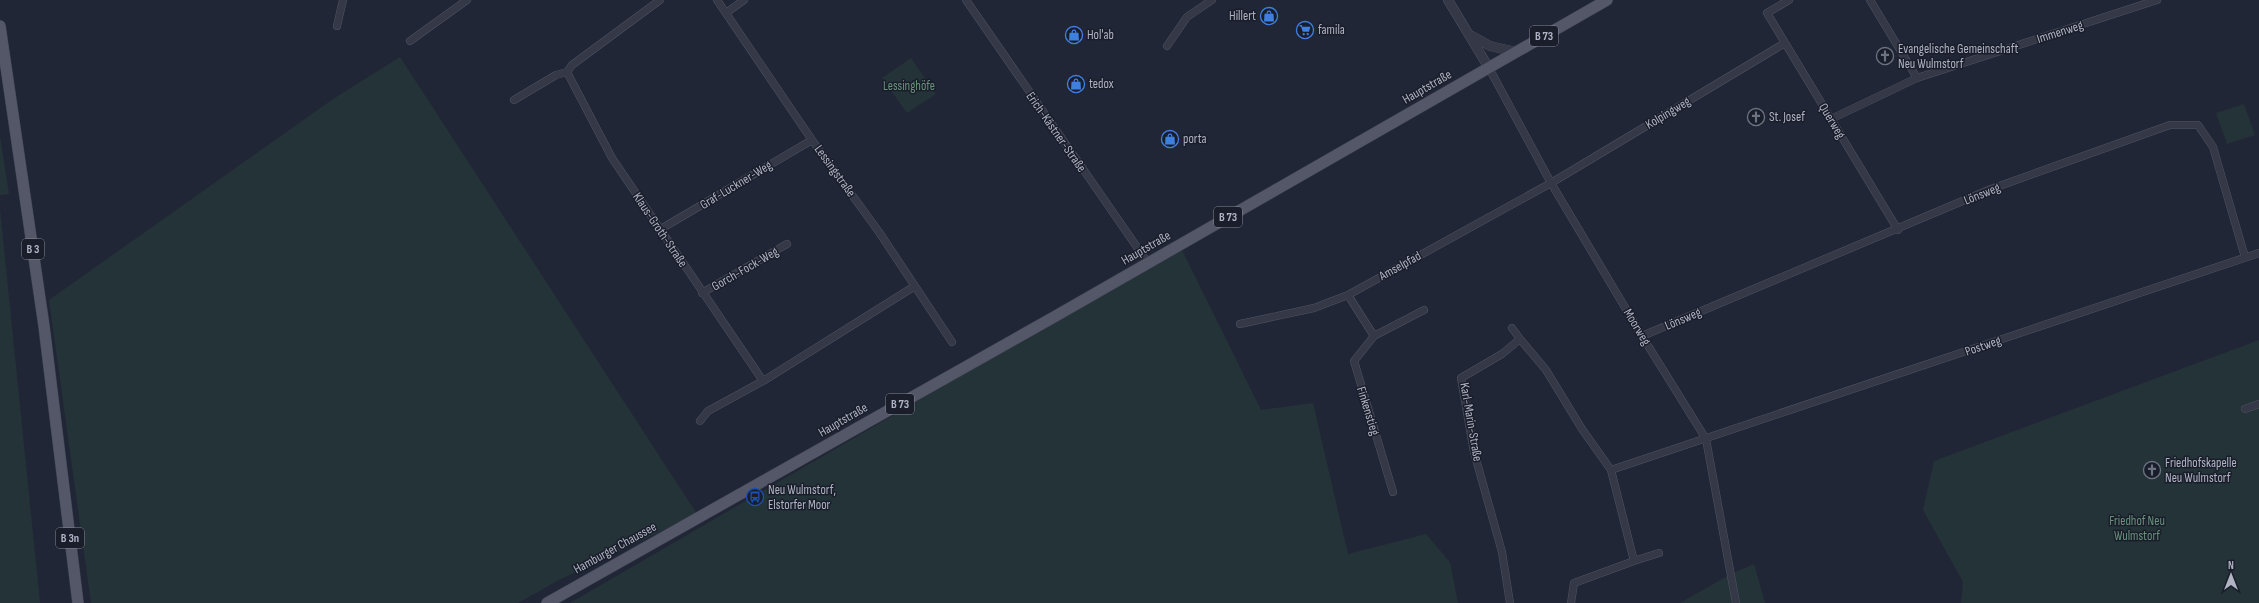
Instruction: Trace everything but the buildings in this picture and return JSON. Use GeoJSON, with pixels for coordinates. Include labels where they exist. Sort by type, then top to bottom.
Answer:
{"type":"FeatureCollection","features":[{"type":"Feature","properties":{"kind":"main road","name":"Hauptstraße"},"geometry":{"type":"LineString","coordinates":[[698,518],[1148,263],[1607,0]]}},
{"type":"Feature","properties":{"kind":"main road","name":"B 3"},"geometry":{"type":"LineString","coordinates":[[0,26],[43,319],[63,473]]}},
{"type":"Feature","properties":{"kind":"main road","name":"B 3n"},"geometry":{"type":"LineString","coordinates":[[63,473],[78,603]]}},
{"type":"Feature","properties":{"kind":"main road","name":"Hamburger Chaussee"},"geometry":{"type":"LineString","coordinates":[[547,603],[698,518]]}},
{"type":"Feature","properties":{"kind":"street"},"geometry":{"type":"LineString","coordinates":[[337,26],[343,0]]}},
{"type":"Feature","properties":{"kind":"street"},"geometry":{"type":"LineString","coordinates":[[410,41],[467,0]]}},
{"type":"Feature","properties":{"kind":"street"},"geometry":{"type":"LineString","coordinates":[[514,100],[556,75],[567,72],[572,65],[660,0]]}},
{"type":"Feature","properties":{"kind":"street","name":"Lessingstraße"},"geometry":{"type":"LineString","coordinates":[[717,0],[812,140],[879,232],[952,342]]}},
{"type":"Feature","properties":{"kind":"street"},"geometry":{"type":"LineString","coordinates":[[726,14],[744,0]]}},
{"type":"Feature","properties":{"kind":"street","name":"Erich-Kästner-Straße"},"geometry":{"type":"LineString","coordinates":[[966,0],[1148,263]]}},
{"type":"Feature","properties":{"kind":"street"},"geometry":{"type":"LineString","coordinates":[[1167,46],[1187,17],[1212,0]]}},
{"type":"Feature","properties":{"kind":"street"},"geometry":{"type":"LineString","coordinates":[[1448,0],[1488,68]]}},
{"type":"Feature","properties":{"kind":"street","name":"Querweg"},"geometry":{"type":"LineString","coordinates":[[1789,0],[1767,13],[1898,230]]}},
{"type":"Feature","properties":{"kind":"street"},"geometry":{"type":"LineString","coordinates":[[1870,0],[1917,78]]}},
{"type":"Feature","properties":{"kind":"street","name":"Immenweg"},"geometry":{"type":"LineString","coordinates":[[1831,119],[1917,78],[2139,3],[2157,0]]}},
{"type":"Feature","properties":{"kind":"street"},"geometry":{"type":"LineString","coordinates":[[1469,34],[1490,46],[1516,52]]}},
{"type":"Feature","properties":{"kind":"street","name":"Kolpingweg"},"geometry":{"type":"LineString","coordinates":[[1551,183],[1785,43]]}},
{"type":"Feature","properties":{"kind":"street","name":"Moorweg"},"geometry":{"type":"LineString","coordinates":[[1488,68],[1551,183],[1642,336],[1706,439],[1736,603]]}},
{"type":"Feature","properties":{"kind":"street","name":"Klaus-Groth-Straße"},"geometry":{"type":"LineString","coordinates":[[567,72],[612,158],[659,230],[763,381]]}},
{"type":"Feature","properties":{"kind":"street","name":"Lönsweg"},"geometry":{"type":"LineString","coordinates":[[1642,336],[1898,230],[1991,189],[2170,125],[2198,126],[2213,147],[2245,257]]}},
{"type":"Feature","properties":{"kind":"street","name":"Graf-Luckner-Weg"},"geometry":{"type":"LineString","coordinates":[[659,230],[812,140]]}},
{"type":"Feature","properties":{"kind":"street","name":"Amselpfad"},"geometry":{"type":"LineString","coordinates":[[1240,324],[1314,308],[1348,295],[1551,183]]}},
{"type":"Feature","properties":{"kind":"street","name":"Gorch-Fock-Weg"},"geometry":{"type":"LineString","coordinates":[[702,293],[787,244]]}},
{"type":"Feature","properties":{"kind":"street","name":"Postweg"},"geometry":{"type":"LineString","coordinates":[[1611,470],[2259,253]]}},
{"type":"Feature","properties":{"kind":"street"},"geometry":{"type":"LineString","coordinates":[[700,421],[708,411],[763,381],[915,286]]}},
{"type":"Feature","properties":{"kind":"street"},"geometry":{"type":"LineString","coordinates":[[1348,295],[1374,336]]}},
{"type":"Feature","properties":{"kind":"street","name":"Finkenstieg"},"geometry":{"type":"LineString","coordinates":[[1392,492],[1354,361],[1374,336],[1424,310]]}},
{"type":"Feature","properties":{"kind":"street"},"geometry":{"type":"LineString","coordinates":[[1512,328],[1546,370],[1582,429],[1611,470],[1634,561]]}},
{"type":"Feature","properties":{"kind":"street","name":"Karl-Marin-Straße"},"geometry":{"type":"LineString","coordinates":[[1510,603],[1502,552],[1474,452],[1461,378],[1502,354],[1520,339]]}},
{"type":"Feature","properties":{"kind":"street"},"geometry":{"type":"LineString","coordinates":[[2245,409],[2259,404]]}},
{"type":"Feature","properties":{"kind":"street"},"geometry":{"type":"LineString","coordinates":[[1571,603],[1574,583],[1659,553]]}},
{"type":"Feature","properties":{"kind":"green space"},"geometry":{"type":"Polygon","coordinates":[[[400,57],[697,514],[557,581],[518,603],[91,603],[49,300],[333,99],[400,57]]]}},
{"type":"Feature","properties":{"kind":"green space","name":"Lessinghöfe"},"geometry":{"type":"Polygon","coordinates":[[[911,58],[936,94],[907,113],[882,78],[911,58]]]}},
{"type":"Feature","properties":{"kind":"green space"},"geometry":{"type":"Polygon","coordinates":[[[2244,104],[2255,135],[2227,144],[2216,113],[2244,104]]]}},
{"type":"Feature","properties":{"kind":"green space"},"geometry":{"type":"Polygon","coordinates":[[[0,137],[9,194],[0,195],[0,137]]]}},
{"type":"Feature","properties":{"kind":"green space"},"geometry":{"type":"Polygon","coordinates":[[[0,209],[40,603],[0,603],[0,209]]]}},
{"type":"Feature","properties":{"kind":"green space"},"geometry":{"type":"Polygon","coordinates":[[[1181,248],[1261,410],[1313,403],[1348,554],[1426,534],[1450,562],[1458,603],[570,603],[1181,248]]]}},
{"type":"Feature","properties":{"kind":"green space","name":"Friedhof Neu Wulmstorf"},"geometry":{"type":"Polygon","coordinates":[[[2259,340],[2259,603],[1961,603],[1963,582],[1923,510],[1934,461],[2259,340]]]}},
{"type":"Feature","properties":{"kind":"green space"},"geometry":{"type":"Polygon","coordinates":[[[1754,564],[1765,603],[1680,603],[1731,574],[1754,564]]]}},
{"type":"Feature","properties":{"kind":"place","name":"Hillert"},"geometry":{"type":"Point","coordinates":[1269,16]}},
{"type":"Feature","properties":{"kind":"place","name":"famila"},"geometry":{"type":"Point","coordinates":[1305,30]}},
{"type":"Feature","properties":{"kind":"place","name":"Hol'ab"},"geometry":{"type":"Point","coordinates":[1074,35]}},
{"type":"Feature","properties":{"kind":"place","name":"Evangelische Gemeinschaft Neu Wulmstorf"},"geometry":{"type":"Point","coordinates":[1885,56]}},
{"type":"Feature","properties":{"kind":"place","name":"tedox"},"geometry":{"type":"Point","coordinates":[1076,84]}},
{"type":"Feature","properties":{"kind":"place","name":"St. Josef"},"geometry":{"type":"Point","coordinates":[1756,117]}},
{"type":"Feature","properties":{"kind":"place","name":"porta"},"geometry":{"type":"Point","coordinates":[1170,139]}},
{"type":"Feature","properties":{"kind":"place","name":"Friedhofskapelle Neu Wulmstorf"},"geometry":{"type":"Point","coordinates":[2152,470]}},
{"type":"Feature","properties":{"kind":"place","name":"Neu Wulmstorf, Elstorfer Moor"},"geometry":{"type":"Point","coordinates":[755,497]}}]}
